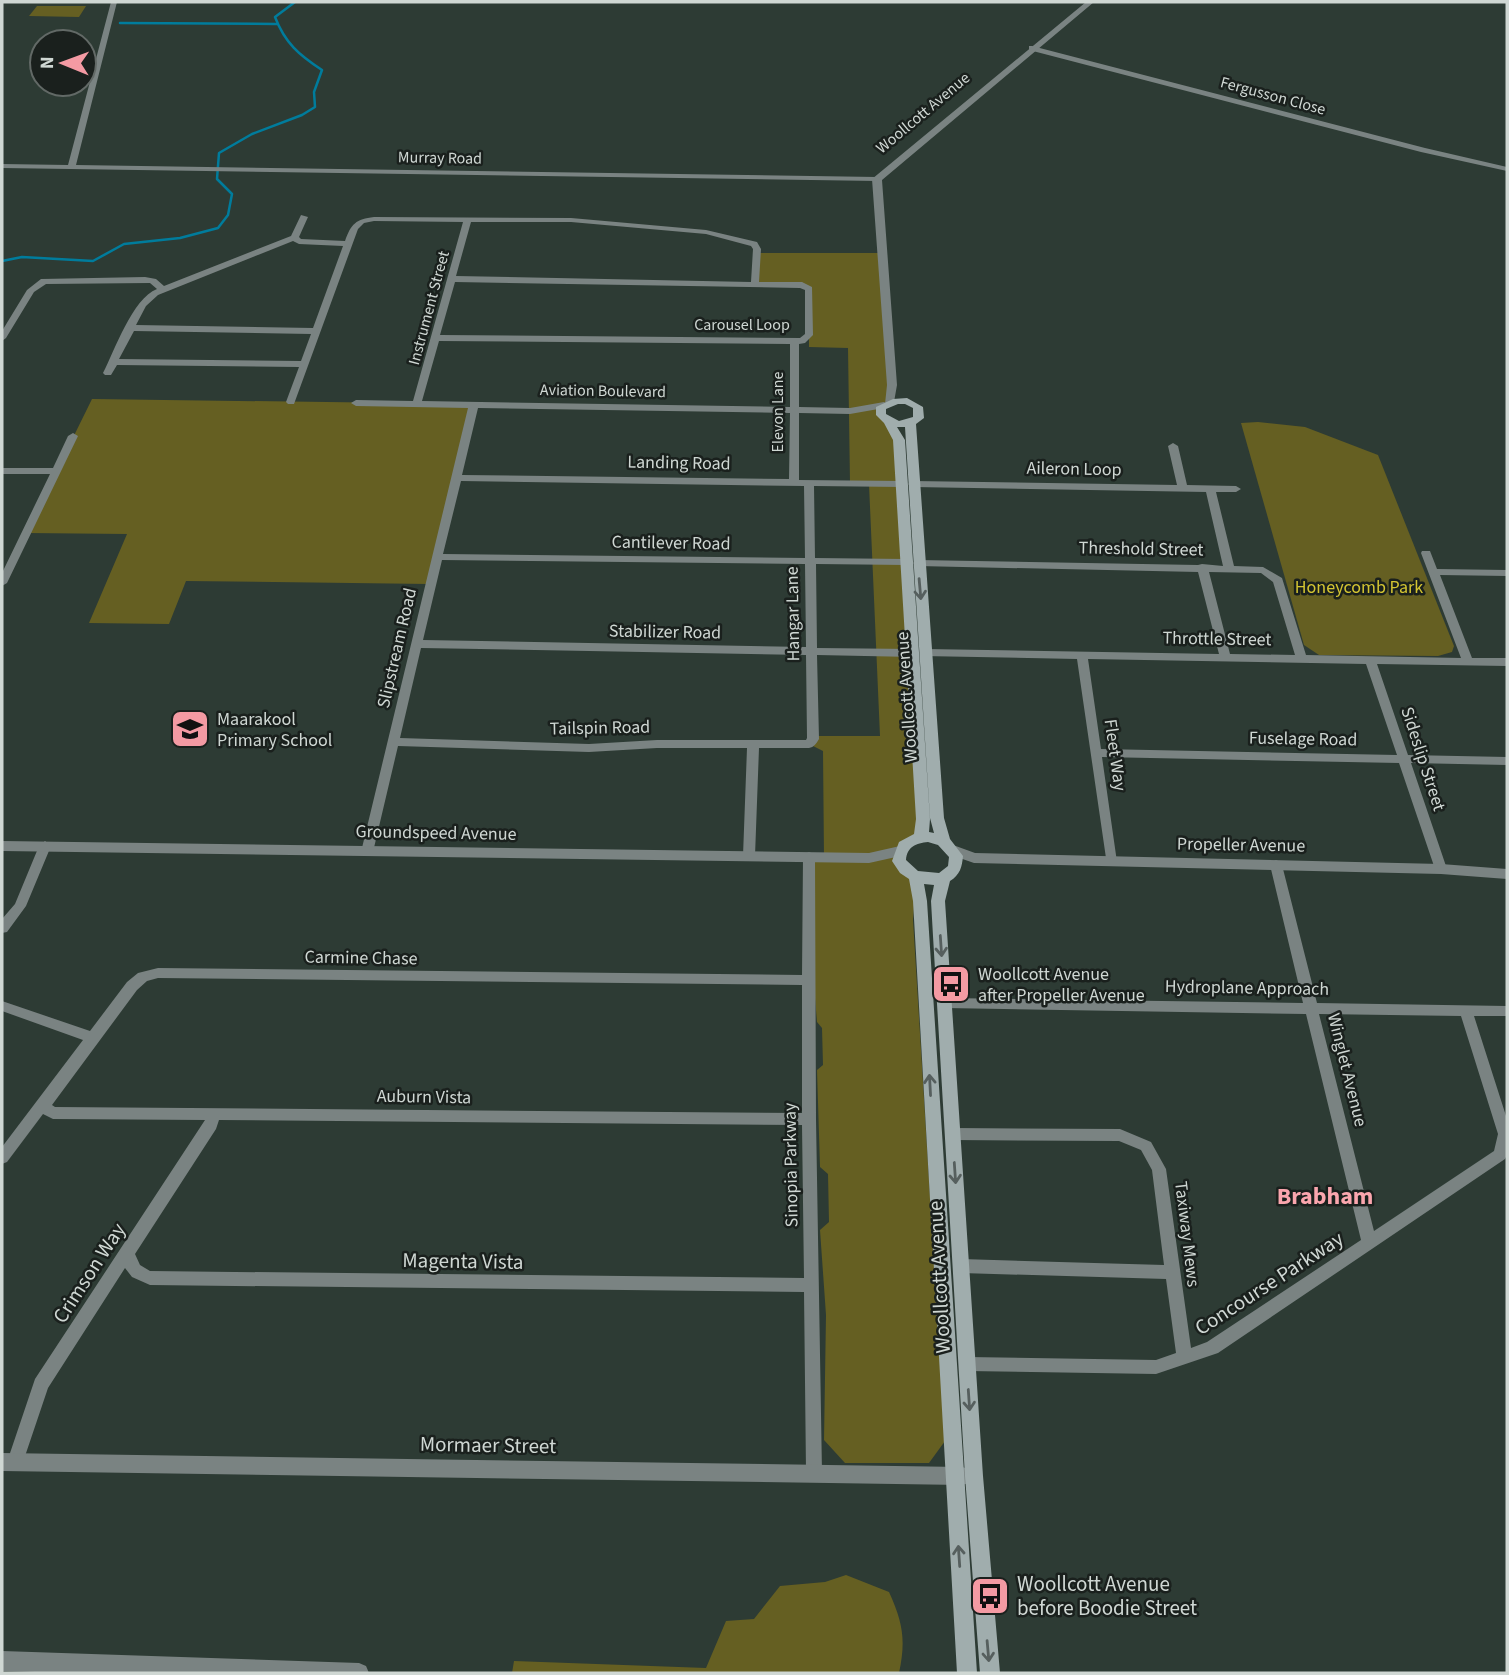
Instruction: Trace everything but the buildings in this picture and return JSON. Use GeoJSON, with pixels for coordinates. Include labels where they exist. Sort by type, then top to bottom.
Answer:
{"type":"FeatureCollection","features":[{"type":"Feature","properties":{"kind":"main road"},"geometry":{"type":"LineString","coordinates":[[886,403],[907,401]]}},
{"type":"Feature","properties":{"kind":"main road","name":"Woollcott Avenue"},"geometry":{"type":"LineString","coordinates":[[907,401],[921,411],[919,418],[910,423],[907,484]]}},
{"type":"Feature","properties":{"kind":"main road","name":"Woollcott Avenue"},"geometry":{"type":"LineString","coordinates":[[886,403],[880,411],[900,440],[907,484],[919,653],[937,818],[956,862],[938,901],[974,1476],[990,1673]]}},
{"type":"Feature","properties":{"kind":"main road"},"geometry":{"type":"LineString","coordinates":[[887,420],[910,423]]}},
{"type":"Feature","properties":{"kind":"main road","name":"Woollcott Avenue"},"geometry":{"type":"LineString","coordinates":[[919,653],[923,818],[921,838]]}},
{"type":"Feature","properties":{"kind":"main road"},"geometry":{"type":"LineString","coordinates":[[948,846],[921,838],[912,840],[901,851],[902,867],[916,878],[935,880],[949,873]]}},
{"type":"Feature","properties":{"kind":"main road","name":"Woollcott Avenue"},"geometry":{"type":"LineString","coordinates":[[916,878],[920,901],[967,1673]]}},
{"type":"Feature","properties":{"kind":"street"},"geometry":{"type":"LineString","coordinates":[[71,167],[114,2]]}},
{"type":"Feature","properties":{"kind":"street","name":"Woollcott Avenue"},"geometry":{"type":"LineString","coordinates":[[886,403],[892,385],[877,179],[1090,2]]}},
{"type":"Feature","properties":{"kind":"street","name":"Fergusson Close"},"geometry":{"type":"LineString","coordinates":[[1032,48],[1507,169]]}},
{"type":"Feature","properties":{"kind":"street","name":"Murray Road"},"geometry":{"type":"LineString","coordinates":[[2,166],[877,179]]}},
{"type":"Feature","properties":{"kind":"street"},"geometry":{"type":"LineString","coordinates":[[294,238],[304,217]]}},
{"type":"Feature","properties":{"kind":"street","name":"Instrument Street"},"geometry":{"type":"LineString","coordinates":[[417,404],[468,219]]}},
{"type":"Feature","properties":{"kind":"street"},"geometry":{"type":"LineString","coordinates":[[291,402],[354,228],[361,221],[553,219],[706,232],[754,243],[757,249],[755,282]]}},
{"type":"Feature","properties":{"kind":"street"},"geometry":{"type":"LineString","coordinates":[[108,373],[142,305],[163,290],[294,238],[308,242],[348,244]]}},
{"type":"Feature","properties":{"kind":"street","name":"Carousel Loop"},"geometry":{"type":"LineString","coordinates":[[436,338],[802,341],[809,335],[809,289],[796,284],[452,279]]}},
{"type":"Feature","properties":{"kind":"street"},"geometry":{"type":"LineString","coordinates":[[2,338],[31,290],[44,281],[145,280],[153,281],[163,290]]}},
{"type":"Feature","properties":{"kind":"street"},"geometry":{"type":"LineString","coordinates":[[131,328],[317,331]]}},
{"type":"Feature","properties":{"kind":"street","name":"Elevon Lane"},"geometry":{"type":"LineString","coordinates":[[794,482],[795,341]]}},
{"type":"Feature","properties":{"kind":"street"},"geometry":{"type":"LineString","coordinates":[[113,362],[305,364]]}},
{"type":"Feature","properties":{"kind":"street"},"geometry":{"type":"LineString","coordinates":[[892,385],[907,401]]}},
{"type":"Feature","properties":{"kind":"street","name":"Aviation Boulevard"},"geometry":{"type":"LineString","coordinates":[[356,403],[850,411],[887,420]]}},
{"type":"Feature","properties":{"kind":"street","name":"Aviation Boulevard"},"geometry":{"type":"LineString","coordinates":[[850,411],[886,403]]}},
{"type":"Feature","properties":{"kind":"street","name":"Slipstream Road"},"geometry":{"type":"LineString","coordinates":[[367,852],[474,404]]}},
{"type":"Feature","properties":{"kind":"street"},"geometry":{"type":"LineString","coordinates":[[2,583],[74,436]]}},
{"type":"Feature","properties":{"kind":"street"},"geometry":{"type":"LineString","coordinates":[[1173,446],[1183,488]]}},
{"type":"Feature","properties":{"kind":"street"},"geometry":{"type":"LineString","coordinates":[[2,471],[56,471]]}},
{"type":"Feature","properties":{"kind":"street","name":"Landing Road"},"geometry":{"type":"LineString","coordinates":[[456,478],[907,484]]}},
{"type":"Feature","properties":{"kind":"street","name":"Hangar Lane"},"geometry":{"type":"LineString","coordinates":[[809,482],[813,739],[809,744]]}},
{"type":"Feature","properties":{"kind":"street","name":"Aileron Loop"},"geometry":{"type":"LineString","coordinates":[[907,484],[1236,489]]}},
{"type":"Feature","properties":{"kind":"street"},"geometry":{"type":"LineString","coordinates":[[1210,489],[1229,568]]}},
{"type":"Feature","properties":{"kind":"street"},"geometry":{"type":"LineString","coordinates":[[2,550],[18,550]]}},
{"type":"Feature","properties":{"kind":"street"},"geometry":{"type":"LineString","coordinates":[[1426,553],[1468,661]]}},
{"type":"Feature","properties":{"kind":"street","name":"Cantilever Road"},"geometry":{"type":"LineString","coordinates":[[436,557],[912,562]]}},
{"type":"Feature","properties":{"kind":"street","name":"Threshold Street"},"geometry":{"type":"LineString","coordinates":[[912,562],[1263,570],[1278,580],[1301,658]]}},
{"type":"Feature","properties":{"kind":"street"},"geometry":{"type":"LineString","coordinates":[[1202,567],[1224,657]]}},
{"type":"Feature","properties":{"kind":"street"},"geometry":{"type":"LineString","coordinates":[[1434,572],[1507,573]]}},
{"type":"Feature","properties":{"kind":"street","name":"Stabilizer Road"},"geometry":{"type":"LineString","coordinates":[[416,644],[919,653]]}},
{"type":"Feature","properties":{"kind":"street","name":"Throttle Street"},"geometry":{"type":"LineString","coordinates":[[919,653],[1507,662]]}},
{"type":"Feature","properties":{"kind":"street","name":"Fleet Way"},"geometry":{"type":"LineString","coordinates":[[1082,654],[1111,862]]}},
{"type":"Feature","properties":{"kind":"street","name":"Sideslip Street"},"geometry":{"type":"LineString","coordinates":[[1371,661],[1441,869]]}},
{"type":"Feature","properties":{"kind":"street","name":"Tailspin Road"},"geometry":{"type":"LineString","coordinates":[[392,742],[589,748],[657,744],[809,744]]}},
{"type":"Feature","properties":{"kind":"street"},"geometry":{"type":"LineString","coordinates":[[749,856],[753,746]]}},
{"type":"Feature","properties":{"kind":"street","name":"Fuselage Road"},"geometry":{"type":"LineString","coordinates":[[1097,753],[1507,761]]}},
{"type":"Feature","properties":{"kind":"street","name":"Groundspeed Avenue"},"geometry":{"type":"LineString","coordinates":[[2,846],[869,858],[901,851]]}},
{"type":"Feature","properties":{"kind":"street"},"geometry":{"type":"LineString","coordinates":[[2,928],[20,906],[45,846]]}},
{"type":"Feature","properties":{"kind":"street","name":"Propeller Avenue"},"geometry":{"type":"LineString","coordinates":[[948,846],[974,858],[1441,869],[1507,874]]}},
{"type":"Feature","properties":{"kind":"street","name":"Sinopia Parkway"},"geometry":{"type":"LineString","coordinates":[[809,857],[809,1119],[814,1472]]}},
{"type":"Feature","properties":{"kind":"street","name":"Groundspeed Avenue"},"geometry":{"type":"LineString","coordinates":[[869,858],[902,867]]}},
{"type":"Feature","properties":{"kind":"street","name":"Propeller Avenue"},"geometry":{"type":"LineString","coordinates":[[949,873],[974,858]]}},
{"type":"Feature","properties":{"kind":"street","name":"Winglet Avenue"},"geometry":{"type":"LineString","coordinates":[[1276,865],[1370,1243]]}},
{"type":"Feature","properties":{"kind":"street","name":"Carmine Chase"},"geometry":{"type":"LineString","coordinates":[[2,1158],[132,986],[143,977],[159,973],[810,980]]}},
{"type":"Feature","properties":{"kind":"street","name":"Hydroplane Approach"},"geometry":{"type":"LineString","coordinates":[[945,1003],[1507,1011]]}},
{"type":"Feature","properties":{"kind":"street"},"geometry":{"type":"LineString","coordinates":[[2,1006],[93,1038]]}},
{"type":"Feature","properties":{"kind":"street","name":"Concourse Parkway"},"geometry":{"type":"LineString","coordinates":[[967,1364],[1156,1367],[1212,1348],[1500,1155],[1505,1134],[1465,1011]]}},
{"type":"Feature","properties":{"kind":"street","name":"Auburn Vista"},"geometry":{"type":"LineString","coordinates":[[44,1102],[52,1113],[809,1119]]}},
{"type":"Feature","properties":{"kind":"street","name":"Crimson Way"},"geometry":{"type":"LineString","coordinates":[[8,1462],[41,1384],[211,1125],[214,1115]]}},
{"type":"Feature","properties":{"kind":"street","name":"Taxiway Mews"},"geometry":{"type":"LineString","coordinates":[[953,1134],[1120,1135],[1146,1146],[1159,1169],[1184,1357]]}},
{"type":"Feature","properties":{"kind":"street","name":"Magenta Vista"},"geometry":{"type":"LineString","coordinates":[[127,1254],[131,1266],[139,1274],[150,1278],[811,1285]]}},
{"type":"Feature","properties":{"kind":"street"},"geometry":{"type":"LineString","coordinates":[[961,1266],[1172,1272]]}},
{"type":"Feature","properties":{"kind":"street","name":"Mormaer Street"},"geometry":{"type":"LineString","coordinates":[[8,1462],[974,1476]]}},
{"type":"Feature","properties":{"kind":"street"},"geometry":{"type":"LineString","coordinates":[[2,1661],[22,1667],[359,1673]]}},
{"type":"Feature","properties":{"kind":"green space"},"geometry":{"type":"Polygon","coordinates":[[[37,6],[86,6],[79,17],[29,16],[37,6]]]}},
{"type":"Feature","properties":{"kind":"green space"},"geometry":{"type":"Polygon","coordinates":[[[759,253],[883,253],[889,402],[881,407],[898,438],[921,838],[901,851],[916,878],[913,920],[945,1441],[929,1463],[845,1463],[824,1440],[826,1315],[820,1230],[829,1222],[828,1174],[820,1167],[817,1070],[823,1065],[822,1028],[817,1022],[810,937],[809,857],[824,857],[823,751],[809,744],[813,736],[880,736],[869,484],[850,483],[848,348],[809,347],[809,290],[806,287],[755,282],[759,253]]]}},
{"type":"Feature","properties":{"kind":"green space"},"geometry":{"type":"Polygon","coordinates":[[[92,399],[474,404],[429,584],[186,581],[169,624],[89,623],[127,534],[26,533],[92,399]]]}},
{"type":"Feature","properties":{"kind":"green space","name":"Honeycomb Park"},"geometry":{"type":"Polygon","coordinates":[[[1241,423],[1305,427],[1378,455],[1454,646],[1452,652],[1438,656],[1319,655],[1304,645],[1241,423]]]}},
{"type":"Feature","properties":{"kind":"green space"},"geometry":{"type":"Polygon","coordinates":[[[846,1575],[889,1592],[902,1632],[899,1673],[512,1673],[514,1661],[706,1668],[726,1621],[754,1619],[780,1586],[825,1582],[846,1575]]]}},
{"type":"Feature","properties":{"kind":"waterway"},"geometry":{"type":"LineString","coordinates":[[2,261],[22,257],[93,261],[124,244],[180,238],[218,228],[228,215],[232,194],[217,179],[219,153],[252,134],[302,115],[315,107],[314,92],[322,70],[294,48],[275,17],[295,2]]}},
{"type":"Feature","properties":{"kind":"waterway"},"geometry":{"type":"LineString","coordinates":[[120,23],[277,24]]}},
{"type":"Feature","properties":{"kind":"place","name":"Maarakool Primary School"},"geometry":{"type":"Point","coordinates":[190,729]}},
{"type":"Feature","properties":{"kind":"place","name":"Woollcott Avenue after Propeller Avenue"},"geometry":{"type":"Point","coordinates":[951,984]}},
{"type":"Feature","properties":{"kind":"place","name":"Woollcott Avenue before Boodie Street"},"geometry":{"type":"Point","coordinates":[990,1596]}},
{"type":"Feature","properties":{"kind":"district","name":"Brabham"},"geometry":{"type":"Point","coordinates":[1325,1196]}}]}
